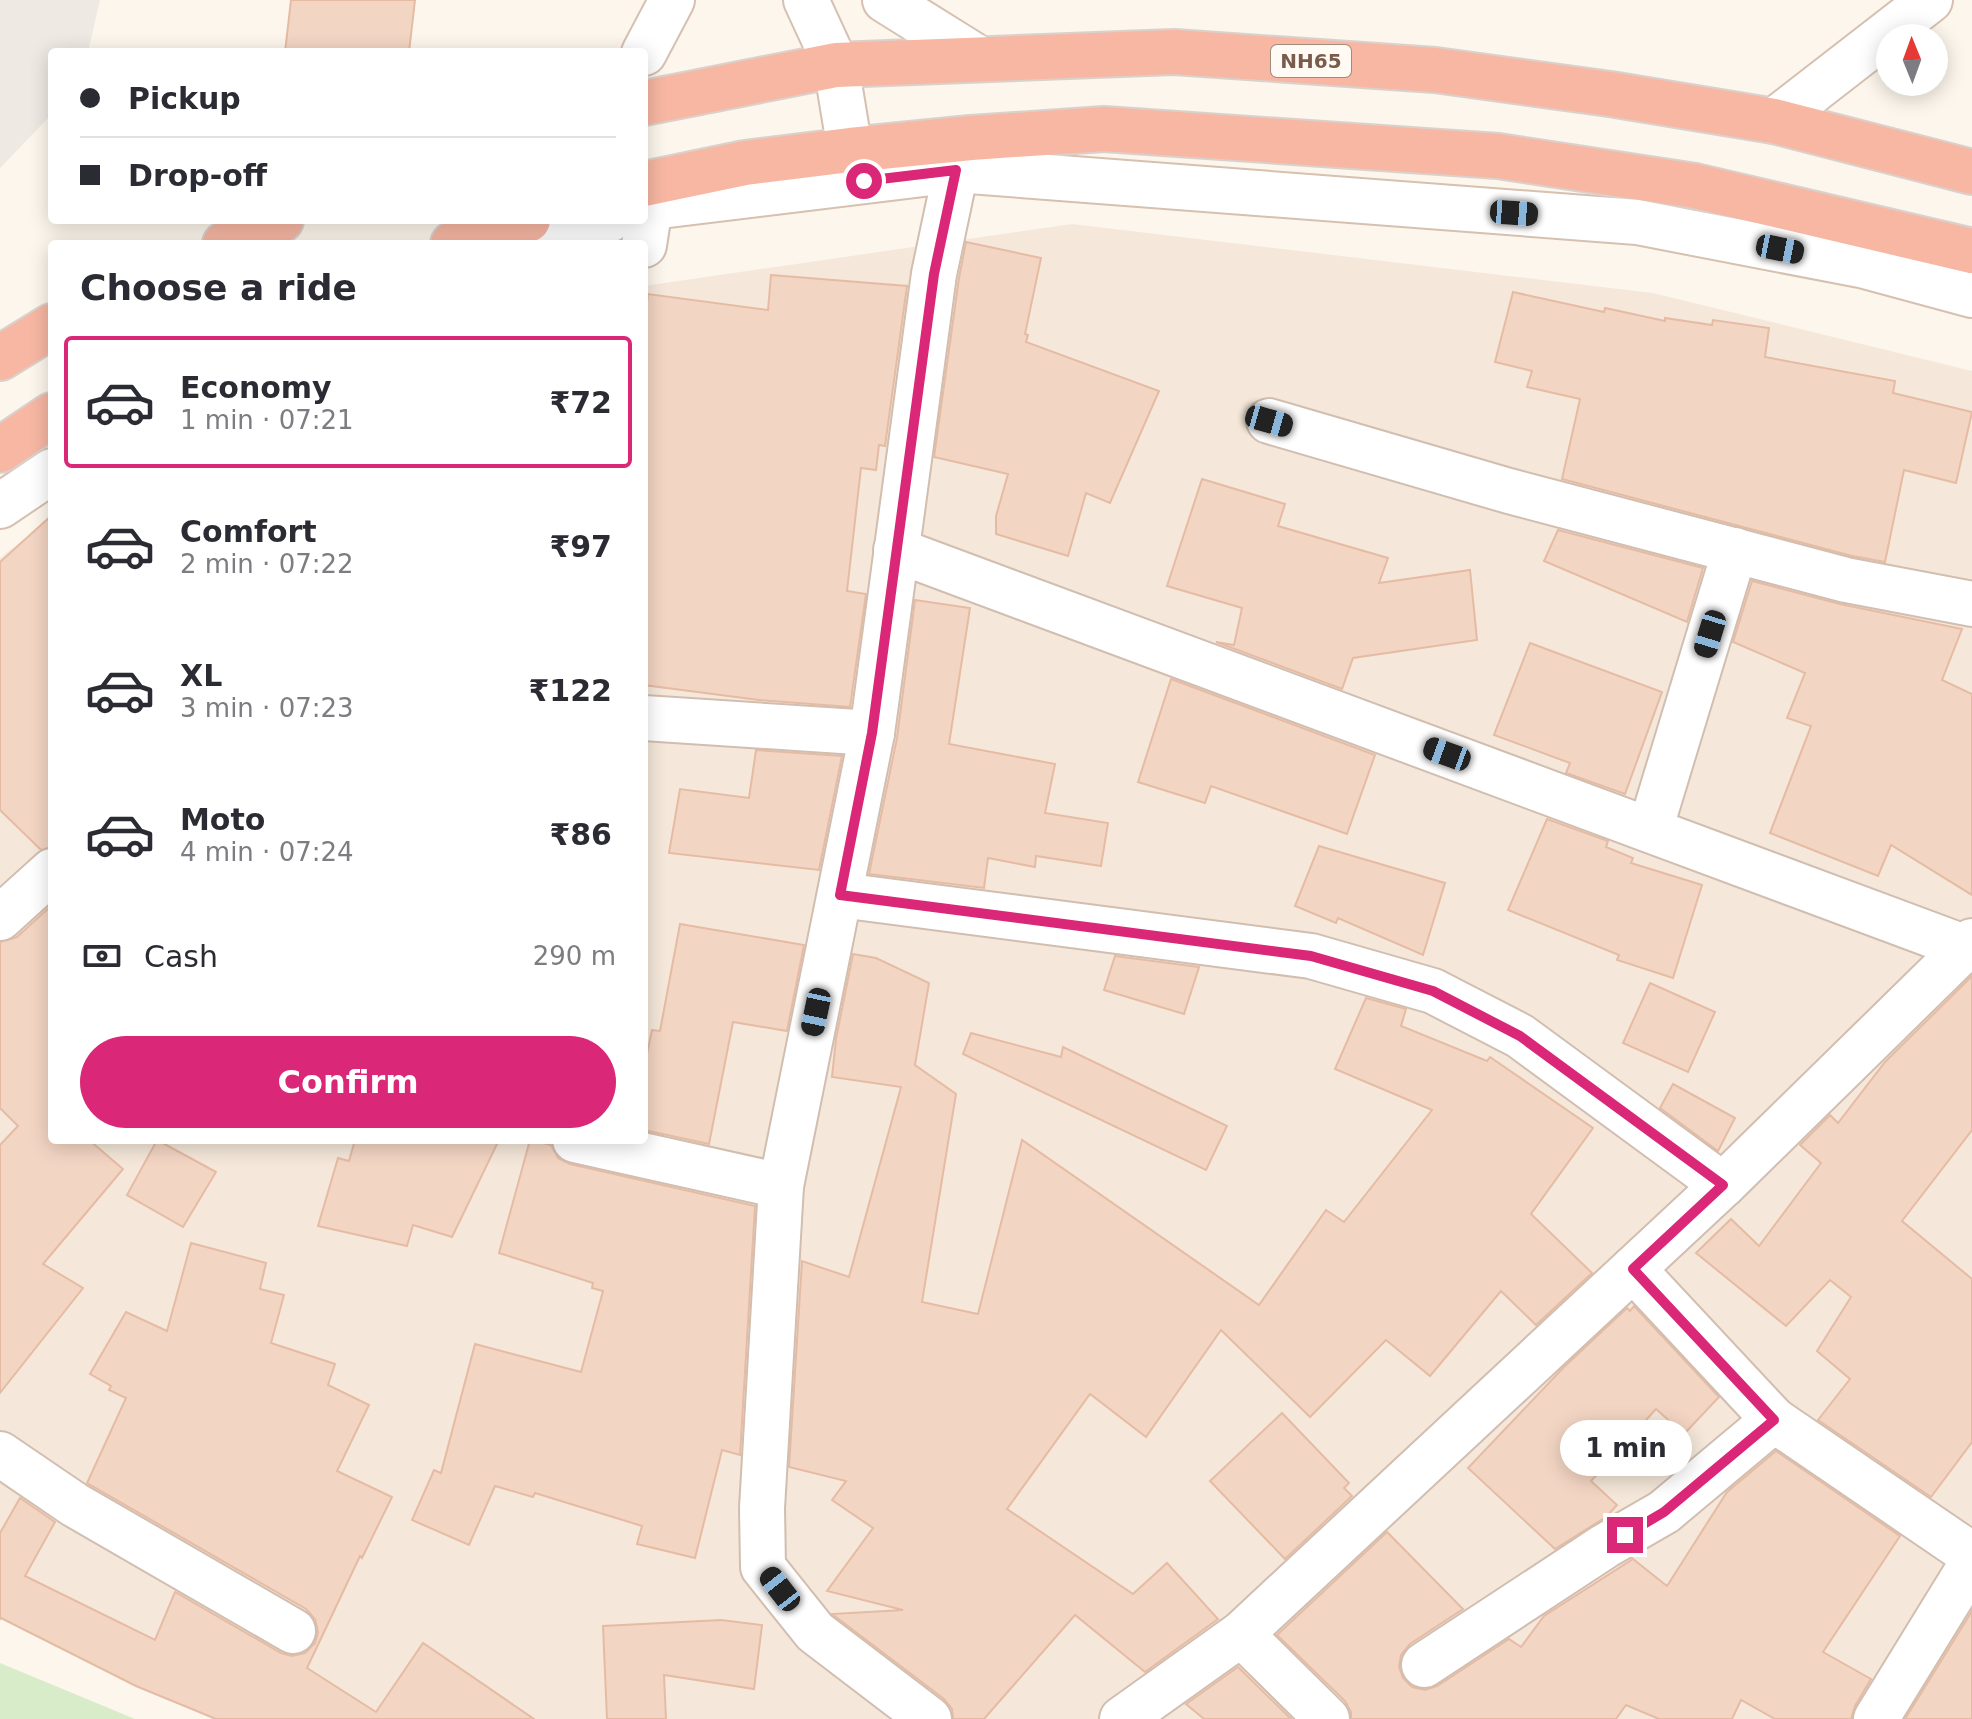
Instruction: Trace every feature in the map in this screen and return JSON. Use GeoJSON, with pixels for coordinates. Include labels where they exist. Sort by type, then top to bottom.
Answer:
{"type":"FeatureCollection","features":[{"type":"Feature","properties":{"kind":"highway","name":"NH65"},"geometry":{"type":"LineString","coordinates":[[648,102],[836,65],[1174,52],[1435,70],[1610,94],[1774,121],[1972,172]]}},
{"type":"Feature","properties":{"kind":"highway"},"geometry":{"type":"LineString","coordinates":[[648,210],[745,163],[971,138],[1104,129],[1498,156],[1695,186],[1972,251]]}},
{"type":"Feature","properties":{"kind":"highway"},"geometry":{"type":"LineString","coordinates":[[234,240],[272,224]]}},
{"type":"Feature","properties":{"kind":"highway"},"geometry":{"type":"LineString","coordinates":[[466,240],[516,224]]}},
{"type":"Feature","properties":{"kind":"highway"},"geometry":{"type":"LineString","coordinates":[[0,358],[48,328]]}},
{"type":"Feature","properties":{"kind":"highway"},"geometry":{"type":"LineString","coordinates":[[0,450],[48,418]]}},
{"type":"Feature","properties":{"kind":"street"},"geometry":{"type":"LineString","coordinates":[[647,48],[672,0]]}},
{"type":"Feature","properties":{"kind":"street"},"geometry":{"type":"LineString","coordinates":[[806,0],[836,65],[850,150]]}},
{"type":"Feature","properties":{"kind":"street"},"geometry":{"type":"LineString","coordinates":[[885,0],[978,58]]}},
{"type":"Feature","properties":{"kind":"street"},"geometry":{"type":"LineString","coordinates":[[1774,121],[1930,0]]}},
{"type":"Feature","properties":{"kind":"street"},"geometry":{"type":"LineString","coordinates":[[929,1719],[815,1632],[763,1567],[762,1508],[781,1186],[872,733],[934,274],[956,170]]}},
{"type":"Feature","properties":{"kind":"street"},"geometry":{"type":"LineString","coordinates":[[648,211],[956,170],[1637,222],[1865,266],[1972,295]]}},
{"type":"Feature","properties":{"kind":"street"},"geometry":{"type":"LineString","coordinates":[[552,240],[598,224]]}},
{"type":"Feature","properties":{"kind":"street"},"geometry":{"type":"LineString","coordinates":[[1269,421],[1509,491],[1846,580],[1972,604]]}},
{"type":"Feature","properties":{"kind":"street"},"geometry":{"type":"LineString","coordinates":[[0,506],[48,474]]}},
{"type":"Feature","properties":{"kind":"street"},"geometry":{"type":"LineString","coordinates":[[896,550],[1970,946],[1723,1185],[1241,1634],[1122,1719]]}},
{"type":"Feature","properties":{"kind":"street"},"geometry":{"type":"LineString","coordinates":[[1650,830],[1735,550]]}},
{"type":"Feature","properties":{"kind":"street"},"geometry":{"type":"LineString","coordinates":[[648,718],[872,733]]}},
{"type":"Feature","properties":{"kind":"street"},"geometry":{"type":"LineString","coordinates":[[0,918],[48,875]]}},
{"type":"Feature","properties":{"kind":"street"},"geometry":{"type":"LineString","coordinates":[[840,895],[1311,956],[1433,991],[1520,1036],[1723,1185]]}},
{"type":"Feature","properties":{"kind":"street"},"geometry":{"type":"LineString","coordinates":[[593,1144],[781,1186]]}},
{"type":"Feature","properties":{"kind":"street"},"geometry":{"type":"LineString","coordinates":[[1633,1269],[1774,1420],[1972,1555]]}},
{"type":"Feature","properties":{"kind":"street"},"geometry":{"type":"LineString","coordinates":[[1424,1665],[1605,1546],[1664,1512],[1774,1420]]}},
{"type":"Feature","properties":{"kind":"street"},"geometry":{"type":"LineString","coordinates":[[0,1454],[75,1505],[293,1631]]}},
{"type":"Feature","properties":{"kind":"street"},"geometry":{"type":"LineString","coordinates":[[1876,1719],[1972,1563]]}},
{"type":"Feature","properties":{"kind":"street"},"geometry":{"type":"LineString","coordinates":[[1241,1634],[1327,1719]]}},
{"type":"Feature","properties":{"kind":"shaded area"},"geometry":{"type":"Polygon","coordinates":[[[0,0],[100,0],[89,48],[48,48],[48,118],[0,168],[0,0]]]}},
{"type":"Feature","properties":{"kind":"shaded area"},"geometry":{"type":"Polygon","coordinates":[[[1072,224],[1653,293],[1972,371],[1972,1719],[212,1719],[0,1618],[0,558],[48,523],[48,1144],[648,1144],[648,285],[1072,224]]]}},
{"type":"Feature","properties":{"kind":"green space"},"geometry":{"type":"Polygon","coordinates":[[[0,1663],[135,1719],[0,1719],[0,1663]]]}},
{"type":"Feature","properties":{"kind":"building"},"geometry":{"type":"Polygon","coordinates":[[[291,0],[415,0],[409,48],[285,48],[291,0]]]}},
{"type":"Feature","properties":{"kind":"building"},"geometry":{"type":"Polygon","coordinates":[[[966,242],[1041,258],[1026,342],[1159,391],[1110,503],[1086,493],[1068,556],[996,534],[996,516],[1008,474],[934,457],[966,242]]]}},
{"type":"Feature","properties":{"kind":"building"},"geometry":{"type":"Polygon","coordinates":[[[771,275],[907,286],[885,446],[879,445],[876,470],[861,468],[847,591],[866,594],[850,707],[759,700],[648,686],[648,294],[768,310],[771,275]]]}},
{"type":"Feature","properties":{"kind":"building"},"geometry":{"type":"Polygon","coordinates":[[[1513,292],[1604,312],[1605,308],[1665,321],[1665,318],[1712,325],[1713,320],[1769,328],[1765,357],[1895,381],[1893,393],[1972,412],[1956,483],[1904,470],[1885,562],[1852,556],[1562,479],[1580,399],[1527,387],[1532,371],[1495,362],[1513,292]]]}},
{"type":"Feature","properties":{"kind":"building"},"geometry":{"type":"Polygon","coordinates":[[[1202,479],[1285,504],[1278,526],[1388,558],[1379,583],[1470,570],[1477,640],[1353,658],[1342,689],[1216,642],[1234,645],[1242,608],[1167,586],[1202,479]]]}},
{"type":"Feature","properties":{"kind":"building"},"geometry":{"type":"Polygon","coordinates":[[[48,519],[48,848],[41,850],[0,810],[0,562],[48,519]]]}},
{"type":"Feature","properties":{"kind":"building"},"geometry":{"type":"Polygon","coordinates":[[[1558,530],[1703,568],[1687,622],[1544,561],[1558,530]]]}},
{"type":"Feature","properties":{"kind":"building"},"geometry":{"type":"Polygon","coordinates":[[[1752,581],[1840,604],[1962,629],[1942,680],[1972,694],[1972,895],[1891,845],[1878,876],[1770,833],[1811,726],[1787,718],[1805,673],[1733,642],[1752,581]]]}},
{"type":"Feature","properties":{"kind":"building"},"geometry":{"type":"Polygon","coordinates":[[[915,600],[970,608],[949,744],[1055,764],[1045,813],[1108,823],[1101,866],[1036,856],[1035,867],[988,858],[984,888],[869,874],[897,738],[915,600]]]}},
{"type":"Feature","properties":{"kind":"building"},"geometry":{"type":"Polygon","coordinates":[[[1530,643],[1662,692],[1625,794],[1566,773],[1570,763],[1494,735],[1530,643]]]}},
{"type":"Feature","properties":{"kind":"building"},"geometry":{"type":"Polygon","coordinates":[[[1171,679],[1375,755],[1347,834],[1211,786],[1205,803],[1138,782],[1171,679]]]}},
{"type":"Feature","properties":{"kind":"building"},"geometry":{"type":"Polygon","coordinates":[[[756,750],[842,756],[819,870],[669,853],[680,789],[749,798],[756,750]]]}},
{"type":"Feature","properties":{"kind":"building"},"geometry":{"type":"Polygon","coordinates":[[[1547,819],[1608,841],[1606,847],[1633,858],[1631,863],[1702,885],[1673,978],[1617,960],[1619,955],[1508,910],[1547,819]]]}},
{"type":"Feature","properties":{"kind":"building"},"geometry":{"type":"Polygon","coordinates":[[[1319,846],[1445,883],[1423,955],[1338,918],[1336,923],[1295,906],[1319,846]]]}},
{"type":"Feature","properties":{"kind":"building"},"geometry":{"type":"Polygon","coordinates":[[[48,909],[48,1144],[94,1144],[123,1169],[43,1264],[83,1288],[0,1393],[0,1145],[18,1126],[0,1108],[0,942],[17,937],[48,909]]]}},
{"type":"Feature","properties":{"kind":"building"},"geometry":{"type":"Polygon","coordinates":[[[680,924],[804,945],[787,1031],[733,1022],[709,1144],[648,1131],[648,1049],[652,1030],[660,1031],[680,924]]]}},
{"type":"Feature","properties":{"kind":"building"},"geometry":{"type":"Polygon","coordinates":[[[853,954],[876,958],[929,983],[915,1065],[956,1094],[922,1302],[978,1314],[1022,1140],[1259,1305],[1326,1210],[1344,1222],[1432,1110],[1335,1069],[1366,998],[1406,1009],[1401,1026],[1487,1061],[1490,1057],[1593,1128],[1531,1214],[1592,1273],[1536,1325],[1501,1291],[1430,1376],[1386,1340],[1310,1417],[1221,1330],[1146,1437],[1090,1394],[1007,1509],[1133,1594],[1167,1563],[1218,1619],[1145,1672],[1075,1615],[984,1719],[953,1719],[952,1709],[944,1699],[832,1614],[903,1610],[827,1591],[873,1528],[832,1500],[846,1481],[789,1467],[802,1261],[849,1277],[901,1087],[832,1077],[836,1039],[853,954]]]}},
{"type":"Feature","properties":{"kind":"building"},"geometry":{"type":"Polygon","coordinates":[[[1115,956],[1199,967],[1184,1014],[1104,990],[1115,956]]]}},
{"type":"Feature","properties":{"kind":"building"},"geometry":{"type":"Polygon","coordinates":[[[1972,976],[1972,1130],[1902,1221],[1972,1279],[1972,1442],[1931,1497],[1818,1420],[1850,1379],[1817,1351],[1851,1297],[1830,1280],[1786,1326],[1696,1253],[1731,1219],[1759,1246],[1821,1163],[1800,1145],[1830,1115],[1838,1123],[1885,1062],[1972,976]]]}},
{"type":"Feature","properties":{"kind":"building"},"geometry":{"type":"Polygon","coordinates":[[[1650,983],[1715,1012],[1688,1072],[1623,1043],[1650,983]]]}},
{"type":"Feature","properties":{"kind":"building"},"geometry":{"type":"Polygon","coordinates":[[[971,1033],[1061,1057],[1063,1047],[1227,1126],[1206,1170],[963,1054],[971,1033]]]}},
{"type":"Feature","properties":{"kind":"building"},"geometry":{"type":"Polygon","coordinates":[[[1673,1084],[1735,1118],[1718,1151],[1660,1108],[1673,1084]]]}},
{"type":"Feature","properties":{"kind":"building"},"geometry":{"type":"Polygon","coordinates":[[[155,1144],[164,1144],[216,1172],[183,1227],[127,1195],[155,1144]]]}},
{"type":"Feature","properties":{"kind":"building"},"geometry":{"type":"Polygon","coordinates":[[[354,1144],[497,1144],[452,1237],[413,1225],[407,1246],[318,1226],[338,1158],[349,1161],[354,1144]]]}},
{"type":"Feature","properties":{"kind":"building"},"geometry":{"type":"Polygon","coordinates":[[[529,1144],[551,1145],[558,1158],[570,1164],[755,1206],[740,1455],[722,1450],[695,1558],[637,1544],[642,1526],[535,1493],[533,1497],[495,1486],[469,1545],[412,1520],[434,1470],[441,1473],[475,1344],[581,1372],[603,1291],[592,1288],[593,1283],[499,1253],[529,1144]]]}},
{"type":"Feature","properties":{"kind":"building"},"geometry":{"type":"Polygon","coordinates":[[[191,1243],[266,1263],[260,1289],[284,1295],[271,1343],[335,1364],[328,1385],[369,1405],[337,1471],[392,1497],[307,1668],[376,1712],[423,1643],[534,1719],[216,1719],[136,1686],[0,1619],[0,1533],[20,1498],[55,1522],[25,1576],[155,1640],[175,1592],[281,1653],[292,1656],[305,1653],[315,1643],[318,1632],[315,1619],[306,1609],[87,1483],[126,1398],[109,1390],[111,1386],[90,1374],[126,1312],[167,1331],[191,1243]]]}},
{"type":"Feature","properties":{"kind":"building"},"geometry":{"type":"Polygon","coordinates":[[[1634,1306],[1719,1397],[1684,1434],[1656,1409],[1591,1481],[1617,1505],[1606,1517],[1555,1549],[1468,1468],[1564,1367],[1627,1308],[1630,1311],[1634,1306]]]}},
{"type":"Feature","properties":{"kind":"building"},"geometry":{"type":"Polygon","coordinates":[[[1282,1413],[1349,1483],[1344,1488],[1352,1496],[1285,1559],[1210,1481],[1282,1413]]]}},
{"type":"Feature","properties":{"kind":"building"},"geometry":{"type":"Polygon","coordinates":[[[1776,1451],[1900,1536],[1823,1652],[1871,1679],[1851,1719],[1775,1719],[1741,1700],[1732,1719],[1659,1719],[1626,1705],[1616,1719],[1351,1719],[1345,1701],[1277,1635],[1387,1532],[1463,1609],[1410,1644],[1401,1655],[1399,1667],[1403,1678],[1412,1687],[1425,1690],[1437,1686],[1509,1639],[1521,1647],[1544,1616],[1633,1559],[1667,1586],[1727,1492],[1776,1451]]]}},
{"type":"Feature","properties":{"kind":"building"},"geometry":{"type":"Polygon","coordinates":[[[1972,1611],[1972,1719],[1905,1719],[1972,1611]]]}},
{"type":"Feature","properties":{"kind":"building"},"geometry":{"type":"Polygon","coordinates":[[[721,1620],[762,1625],[754,1689],[664,1675],[666,1719],[607,1719],[603,1626],[721,1620]]]}},
{"type":"Feature","properties":{"kind":"building"},"geometry":{"type":"Polygon","coordinates":[[[1238,1667],[1291,1719],[1204,1719],[1186,1704],[1238,1667]]]}},
{"type":"Feature","properties":{"kind":"route"},"geometry":{"type":"LineString","coordinates":[[864,181],[956,170],[934,274],[872,733],[840,895],[1311,956],[1433,991],[1520,1036],[1723,1185],[1633,1269],[1774,1420],[1664,1512],[1625,1535]]}}]}
